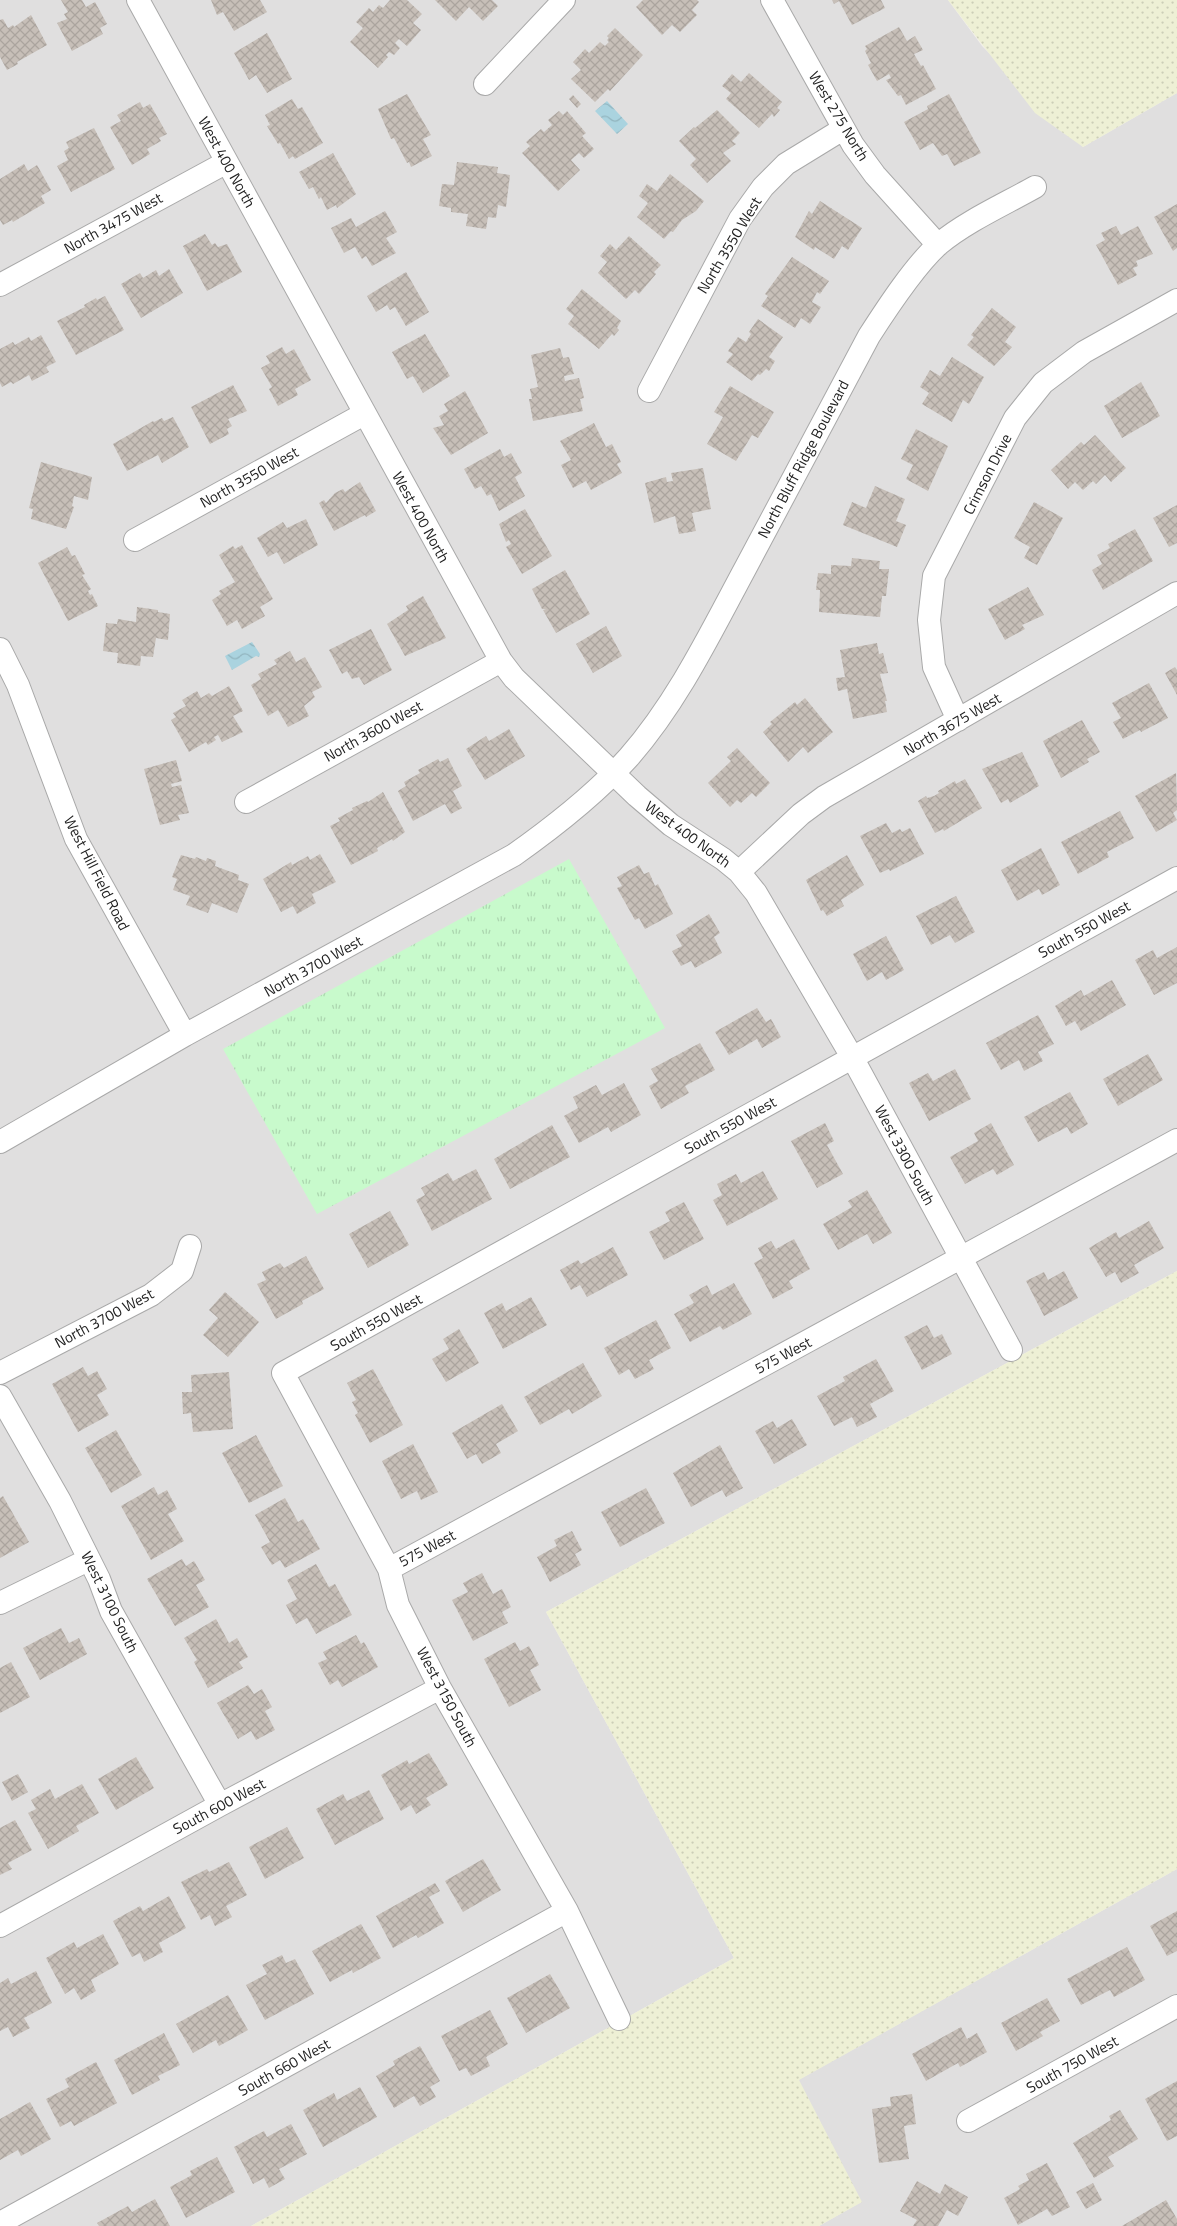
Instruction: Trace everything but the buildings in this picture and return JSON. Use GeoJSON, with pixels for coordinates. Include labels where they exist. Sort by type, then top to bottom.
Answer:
{"type":"FeatureCollection","features":[{"type":"Feature","properties":{"kind":"street","name":"West 400 North"},"geometry":{"type":"LineString","coordinates":[[138,0],[501,661],[514,678],[637,796],[671,825],[723,859],[739,872],[756,892],[795,962]]}},
{"type":"Feature","properties":{"kind":"street"},"geometry":{"type":"LineString","coordinates":[[485,84],[564,0]]}},
{"type":"Feature","properties":{"kind":"street","name":"West 275 North"},"geometry":{"type":"LineString","coordinates":[[772,0],[843,129],[875,175],[938,245]]}},
{"type":"Feature","properties":{"kind":"street","name":"North 3550 West"},"geometry":{"type":"LineString","coordinates":[[649,391],[740,219],[763,188],[786,164],[843,129]]}},
{"type":"Feature","properties":{"kind":"street","name":"North 3475 West"},"geometry":{"type":"LineString","coordinates":[[0,285],[227,162]]}},
{"type":"Feature","properties":{"kind":"street","name":"North Bluff Ridge Boulevard"},"geometry":{"type":"LineString","coordinates":[[614,773],[630,756],[666,708],[700,654],[869,336],[888,307],[938,245],[961,229],[1035,187]]}},
{"type":"Feature","properties":{"kind":"street","name":"Crimson Drive"},"geometry":{"type":"LineString","coordinates":[[958,720],[934,667],[929,620],[934,576],[1016,418],[1043,383],[1084,352],[1177,300]]}},
{"type":"Feature","properties":{"kind":"street","name":"North 3550 West"},"geometry":{"type":"LineString","coordinates":[[135,540],[364,414]]}},
{"type":"Feature","properties":{"kind":"street","name":"North 3675 West"},"geometry":{"type":"LineString","coordinates":[[739,872],[801,814],[824,797],[1177,593]]}},
{"type":"Feature","properties":{"kind":"street","name":"West Hill Field Road"},"geometry":{"type":"LineString","coordinates":[[0,649],[9,688],[76,839],[186,1035]]}},
{"type":"Feature","properties":{"kind":"street","name":"North 3600 West"},"geometry":{"type":"LineString","coordinates":[[246,802],[501,661]]}},
{"type":"Feature","properties":{"kind":"street","name":"North 3700 West"},"geometry":{"type":"LineString","coordinates":[[0,1142],[186,1035],[514,855],[554,826],[614,773]]}},
{"type":"Feature","properties":{"kind":"street","name":"South 550 West"},"geometry":{"type":"LineString","coordinates":[[283,1373],[1177,878]]}},
{"type":"Feature","properties":{"kind":"street","name":"West 3300 South"},"geometry":{"type":"LineString","coordinates":[[795,962],[852,1057],[1011,1350]]}},
{"type":"Feature","properties":{"kind":"street","name":"575 West"},"geometry":{"type":"LineString","coordinates":[[389,1569],[961,1260],[1177,1140]]}},
{"type":"Feature","properties":{"kind":"street","name":"North 3700 West"},"geometry":{"type":"LineString","coordinates":[[0,1373],[151,1294],[182,1271],[190,1246]]}},
{"type":"Feature","properties":{"kind":"street","name":"West 3150 South"},"geometry":{"type":"LineString","coordinates":[[283,1373],[389,1569],[398,1605],[440,1688],[567,1911],[619,2019]]}},
{"type":"Feature","properties":{"kind":"street","name":"West 3100 South"},"geometry":{"type":"LineString","coordinates":[[0,1397],[60,1501],[99,1579],[111,1611],[220,1805]]}},
{"type":"Feature","properties":{"kind":"street"},"geometry":{"type":"LineString","coordinates":[[0,1603],[88,1560]]}},
{"type":"Feature","properties":{"kind":"street","name":"South 600 West"},"geometry":{"type":"LineString","coordinates":[[0,1926],[220,1805],[440,1688]]}},
{"type":"Feature","properties":{"kind":"street","name":"South 660 West"},"geometry":{"type":"LineString","coordinates":[[0,2223],[567,1911]]}},
{"type":"Feature","properties":{"kind":"street","name":"South 750 West"},"geometry":{"type":"LineString","coordinates":[[968,2121],[1177,2006]]}},
{"type":"Feature","properties":{"kind":"shaded area"},"geometry":{"type":"Polygon","coordinates":[[[0,0],[948,0],[982,46],[1083,147],[1177,93],[1177,1271],[546,1612],[734,1958],[251,2226],[0,2226],[0,0]]]}},
{"type":"Feature","properties":{"kind":"shaded area"},"geometry":{"type":"Polygon","coordinates":[[[1177,1869],[1177,2226],[819,2226],[861,2202],[798,2080],[1177,1869]]]}},
{"type":"Feature","properties":{"kind":"green space"},"geometry":{"type":"Polygon","coordinates":[[[948,0],[1177,0],[1177,93],[1083,147],[1035,113],[948,0]]]}},
{"type":"Feature","properties":{"kind":"green space"},"geometry":{"type":"Polygon","coordinates":[[[569,859],[665,1028],[317,1214],[223,1049],[569,859]]]}},
{"type":"Feature","properties":{"kind":"green space"},"geometry":{"type":"Polygon","coordinates":[[[1177,1271],[1177,1869],[799,2080],[862,2202],[819,2226],[251,2226],[734,1958],[546,1612],[1177,1271]]]}},
{"type":"Feature","properties":{"kind":"water"},"geometry":{"type":"Polygon","coordinates":[[[607,101],[628,124],[617,134],[595,111],[607,101]]]}},
{"type":"Feature","properties":{"kind":"water"},"geometry":{"type":"Polygon","coordinates":[[[252,642],[260,654],[259,657],[256,656],[232,670],[225,656],[252,642]]]}}]}
